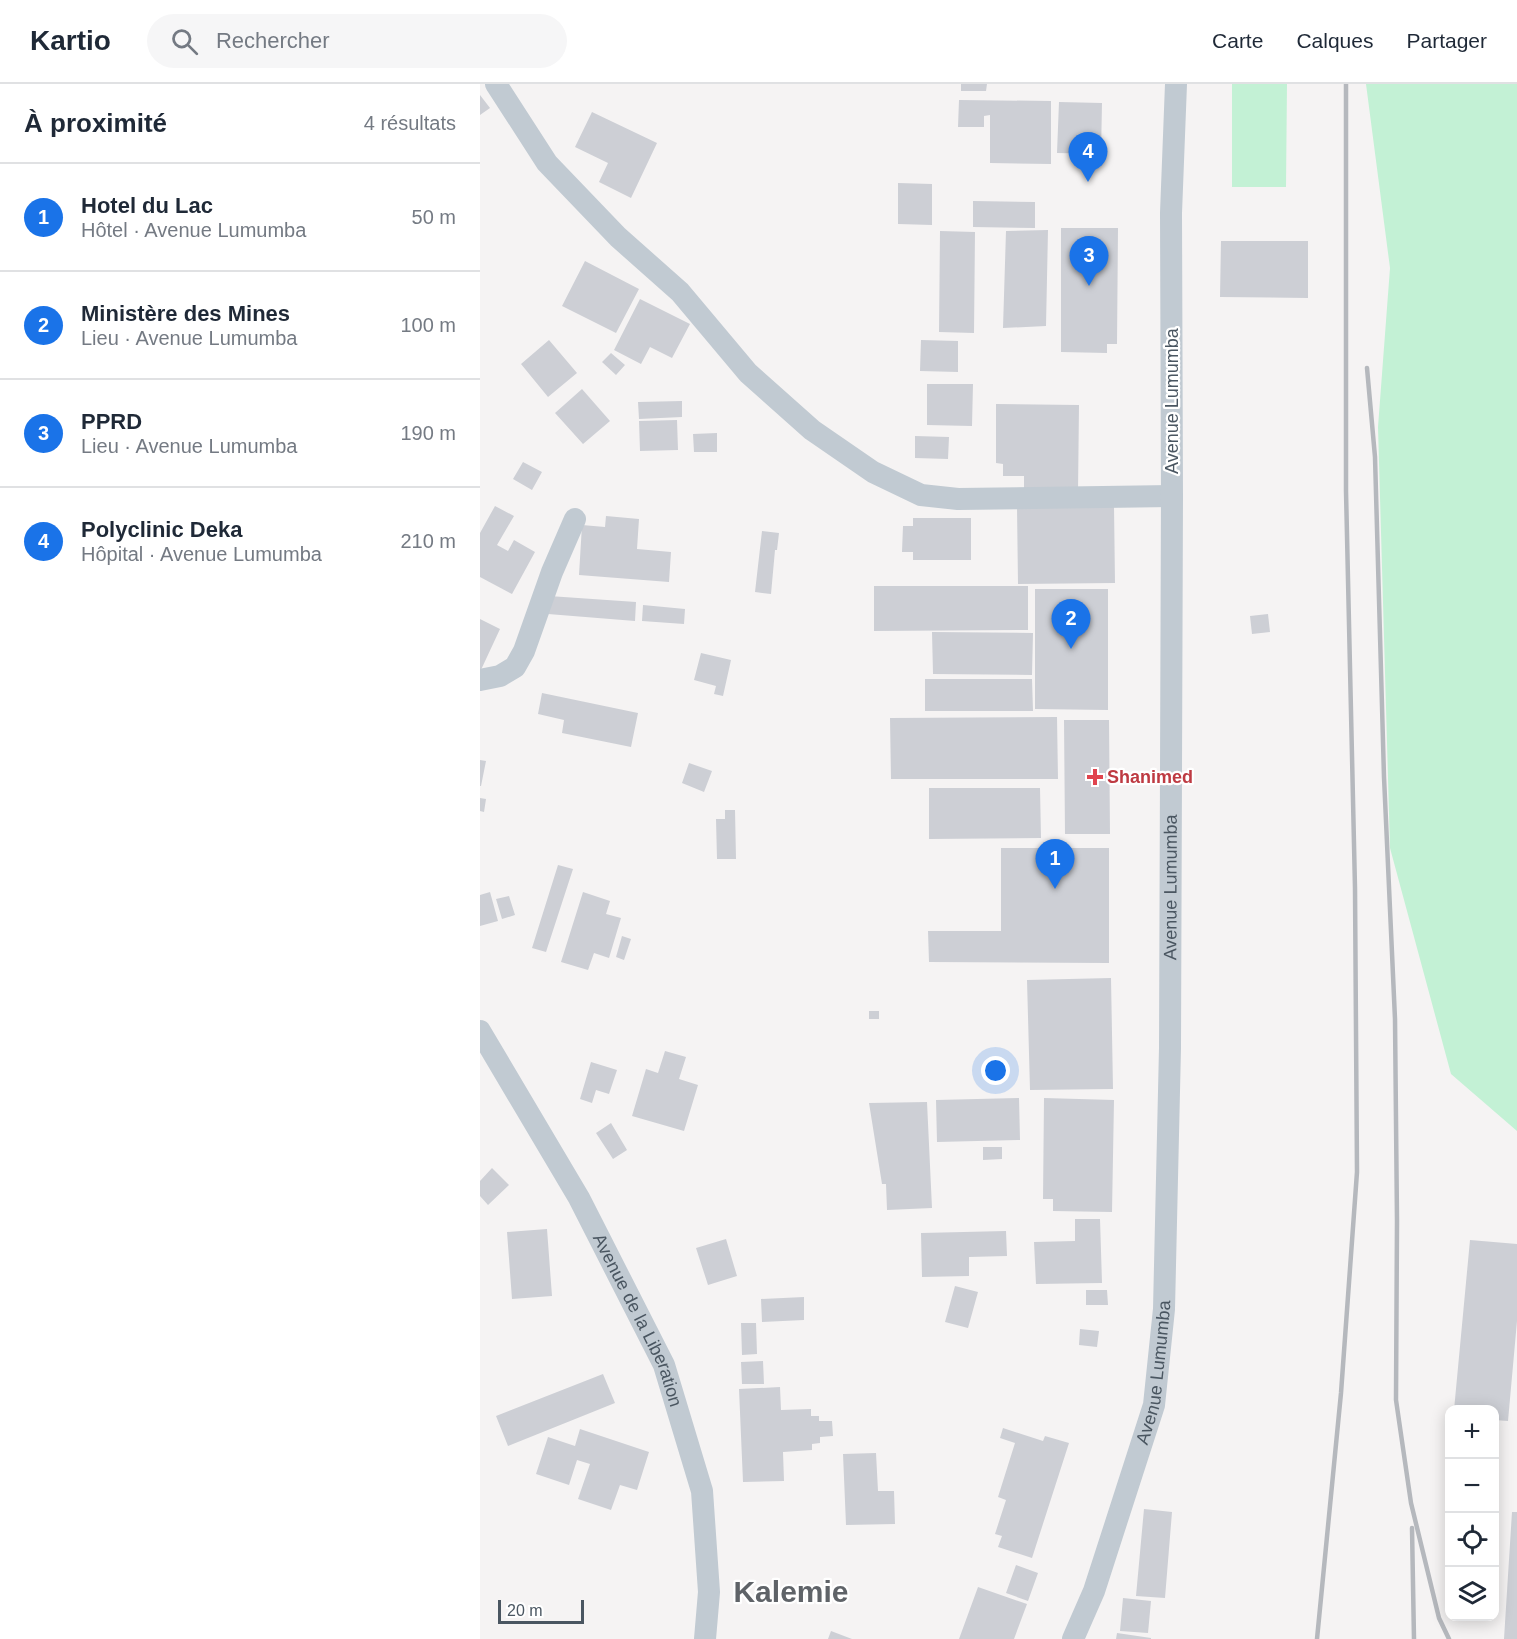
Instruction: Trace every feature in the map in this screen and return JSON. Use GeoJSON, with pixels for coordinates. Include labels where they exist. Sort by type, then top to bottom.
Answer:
{"type":"FeatureCollection","features":[{"type":"Feature","properties":{"kind":"street"},"geometry":{"type":"LineString","coordinates":[[496,84],[547,163],[618,237],[680,292],[748,373],[812,430],[873,472],[921,495],[958,499],[1172,496]]}},
{"type":"Feature","properties":{"kind":"street","name":"Avenue Lumumba"},"geometry":{"type":"LineString","coordinates":[[1073,1639],[1094,1591],[1154,1405],[1164,1309],[1170,1048],[1172,496],[1170,213],[1176,84]]}},
{"type":"Feature","properties":{"kind":"street"},"geometry":{"type":"LineString","coordinates":[[480,680],[500,676],[515,667],[524,651],[552,572],[575,519]]}},
{"type":"Feature","properties":{"kind":"street","name":"Avenue de la Liberation"},"geometry":{"type":"LineString","coordinates":[[480,1030],[579,1198],[664,1365],[702,1491],[709,1592],[705,1639]]}},
{"type":"Feature","properties":{"kind":"street"},"geometry":{"type":"LineString","coordinates":[[1089,1639],[1094,1591]]}},
{"type":"Feature","properties":{"kind":"green space"},"geometry":{"type":"Polygon","coordinates":[[[1232,84],[1287,84],[1286,187],[1232,187],[1232,84]]]}},
{"type":"Feature","properties":{"kind":"green space"},"geometry":{"type":"Polygon","coordinates":[[[1366,84],[1517,84],[1517,1131],[1451,1074],[1390,848],[1378,427],[1390,268],[1366,84]]]}},
{"type":"Feature","properties":{"kind":"building"},"geometry":{"type":"Polygon","coordinates":[[[961,84],[987,84],[986,91],[961,91],[961,84]]]}},
{"type":"Feature","properties":{"kind":"building"},"geometry":{"type":"Polygon","coordinates":[[[480,95],[490,108],[480,115],[480,95]]]}},
{"type":"Feature","properties":{"kind":"building"},"geometry":{"type":"Polygon","coordinates":[[[959,100],[1051,101],[1051,164],[990,163],[990,115],[984,116],[984,127],[958,127],[959,100]]]}},
{"type":"Feature","properties":{"kind":"building"},"geometry":{"type":"Polygon","coordinates":[[[1059,102],[1102,103],[1101,154],[1057,153],[1059,102]]]}},
{"type":"Feature","properties":{"kind":"building"},"geometry":{"type":"Polygon","coordinates":[[[592,112],[657,143],[631,198],[599,182],[608,163],[575,147],[592,112]]]}},
{"type":"Feature","properties":{"kind":"building"},"geometry":{"type":"Polygon","coordinates":[[[898,183],[932,184],[932,225],[898,224],[898,183]]]}},
{"type":"Feature","properties":{"kind":"building"},"geometry":{"type":"Polygon","coordinates":[[[973,201],[1035,202],[1035,228],[973,227],[973,201]]]}},
{"type":"Feature","properties":{"kind":"building"},"geometry":{"type":"Polygon","coordinates":[[[1061,228],[1118,228],[1117,344],[1107,344],[1107,353],[1061,352],[1061,228]]]}},
{"type":"Feature","properties":{"kind":"building"},"geometry":{"type":"Polygon","coordinates":[[[1048,230],[1046,326],[1003,328],[1006,231],[1048,230]]]}},
{"type":"Feature","properties":{"kind":"building"},"geometry":{"type":"Polygon","coordinates":[[[940,231],[975,232],[974,333],[939,332],[940,231]]]}},
{"type":"Feature","properties":{"kind":"building"},"geometry":{"type":"Polygon","coordinates":[[[1221,241],[1308,241],[1308,298],[1220,297],[1221,241]]]}},
{"type":"Feature","properties":{"kind":"building"},"geometry":{"type":"Polygon","coordinates":[[[585,261],[639,289],[616,333],[562,306],[585,261]]]}},
{"type":"Feature","properties":{"kind":"building"},"geometry":{"type":"Polygon","coordinates":[[[640,299],[690,324],[672,358],[650,347],[641,364],[614,350],[640,299]]]}},
{"type":"Feature","properties":{"kind":"building"},"geometry":{"type":"Polygon","coordinates":[[[549,340],[577,373],[548,397],[521,364],[549,340]]]}},
{"type":"Feature","properties":{"kind":"building"},"geometry":{"type":"Polygon","coordinates":[[[921,340],[958,341],[958,372],[920,371],[921,340]]]}},
{"type":"Feature","properties":{"kind":"building"},"geometry":{"type":"Polygon","coordinates":[[[611,353],[625,365],[616,375],[602,362],[611,353]]]}},
{"type":"Feature","properties":{"kind":"building"},"geometry":{"type":"Polygon","coordinates":[[[927,384],[973,384],[972,426],[927,425],[927,384]]]}},
{"type":"Feature","properties":{"kind":"building"},"geometry":{"type":"Polygon","coordinates":[[[582,389],[610,421],[583,444],[555,413],[582,389]]]}},
{"type":"Feature","properties":{"kind":"building"},"geometry":{"type":"Polygon","coordinates":[[[682,401],[682,417],[639,419],[638,402],[682,401]]]}},
{"type":"Feature","properties":{"kind":"building"},"geometry":{"type":"Polygon","coordinates":[[[996,404],[1079,405],[1078,492],[1024,491],[1024,476],[1003,476],[1003,464],[996,463],[996,404]]]}},
{"type":"Feature","properties":{"kind":"building"},"geometry":{"type":"Polygon","coordinates":[[[677,420],[678,450],[640,451],[639,421],[677,420]]]}},
{"type":"Feature","properties":{"kind":"building"},"geometry":{"type":"Polygon","coordinates":[[[717,433],[717,452],[694,452],[693,434],[717,433]]]}},
{"type":"Feature","properties":{"kind":"building"},"geometry":{"type":"Polygon","coordinates":[[[915,436],[949,437],[948,459],[915,458],[915,436]]]}},
{"type":"Feature","properties":{"kind":"building"},"geometry":{"type":"Polygon","coordinates":[[[523,462],[542,472],[532,490],[513,479],[523,462]]]}},
{"type":"Feature","properties":{"kind":"building"},"geometry":{"type":"Polygon","coordinates":[[[495,506],[514,516],[497,545],[508,551],[514,540],[535,552],[512,594],[480,577],[480,533],[495,506]]]}},
{"type":"Feature","properties":{"kind":"building"},"geometry":{"type":"Polygon","coordinates":[[[1114,506],[1115,583],[1018,584],[1017,507],[1114,506]]]}},
{"type":"Feature","properties":{"kind":"building"},"geometry":{"type":"Polygon","coordinates":[[[606,516],[639,519],[637,549],[671,552],[669,582],[579,575],[582,525],[605,527],[606,516]]]}},
{"type":"Feature","properties":{"kind":"building"},"geometry":{"type":"Polygon","coordinates":[[[913,518],[971,518],[971,560],[913,560],[913,552],[902,552],[903,526],[913,526],[913,518]]]}},
{"type":"Feature","properties":{"kind":"building"},"geometry":{"type":"Polygon","coordinates":[[[762,531],[779,533],[771,594],[755,592],[762,531]]]}},
{"type":"Feature","properties":{"kind":"building"},"geometry":{"type":"Polygon","coordinates":[[[874,586],[1028,586],[1028,630],[874,631],[874,586]]]}},
{"type":"Feature","properties":{"kind":"building"},"geometry":{"type":"Polygon","coordinates":[[[1035,589],[1108,589],[1108,710],[1035,709],[1035,589]]]}},
{"type":"Feature","properties":{"kind":"building"},"geometry":{"type":"Polygon","coordinates":[[[549,596],[636,602],[635,621],[548,614],[549,596]]]}},
{"type":"Feature","properties":{"kind":"building"},"geometry":{"type":"Polygon","coordinates":[[[643,605],[685,609],[684,624],[642,621],[643,605]]]}},
{"type":"Feature","properties":{"kind":"building"},"geometry":{"type":"Polygon","coordinates":[[[1268,614],[1270,632],[1252,634],[1250,616],[1268,614]]]}},
{"type":"Feature","properties":{"kind":"building"},"geometry":{"type":"Polygon","coordinates":[[[480,619],[500,629],[480,672],[480,619]]]}},
{"type":"Feature","properties":{"kind":"building"},"geometry":{"type":"Polygon","coordinates":[[[932,632],[1033,633],[1032,675],[933,674],[932,632]]]}},
{"type":"Feature","properties":{"kind":"building"},"geometry":{"type":"Polygon","coordinates":[[[701,653],[731,660],[723,696],[714,694],[716,686],[694,680],[701,653]]]}},
{"type":"Feature","properties":{"kind":"building"},"geometry":{"type":"Polygon","coordinates":[[[925,679],[1032,679],[1033,711],[925,711],[925,679]]]}},
{"type":"Feature","properties":{"kind":"building"},"geometry":{"type":"Polygon","coordinates":[[[542,693],[638,713],[631,747],[562,733],[564,720],[538,714],[542,693]]]}},
{"type":"Feature","properties":{"kind":"building"},"geometry":{"type":"Polygon","coordinates":[[[1057,717],[1058,779],[891,779],[890,718],[1057,717]]]}},
{"type":"Feature","properties":{"kind":"building"},"geometry":{"type":"Polygon","coordinates":[[[1064,720],[1109,720],[1110,834],[1065,834],[1064,720]]]}},
{"type":"Feature","properties":{"kind":"building"},"geometry":{"type":"Polygon","coordinates":[[[480,760],[486,761],[481,786],[480,786],[480,760]]]}},
{"type":"Feature","properties":{"kind":"building"},"geometry":{"type":"Polygon","coordinates":[[[689,763],[712,771],[704,792],[682,783],[689,763]]]}},
{"type":"Feature","properties":{"kind":"building"},"geometry":{"type":"Polygon","coordinates":[[[929,788],[1040,788],[1041,838],[929,839],[929,788]]]}},
{"type":"Feature","properties":{"kind":"building"},"geometry":{"type":"Polygon","coordinates":[[[480,798],[486,799],[484,812],[480,811],[480,798]]]}},
{"type":"Feature","properties":{"kind":"building"},"geometry":{"type":"Polygon","coordinates":[[[725,810],[735,810],[736,859],[717,859],[716,819],[725,819],[725,810]]]}},
{"type":"Feature","properties":{"kind":"building"},"geometry":{"type":"Polygon","coordinates":[[[1001,848],[1109,848],[1109,963],[929,962],[928,931],[1001,931],[1001,848]]]}},
{"type":"Feature","properties":{"kind":"building"},"geometry":{"type":"Polygon","coordinates":[[[558,865],[573,869],[546,952],[532,948],[558,865]]]}},
{"type":"Feature","properties":{"kind":"building"},"geometry":{"type":"Polygon","coordinates":[[[490,892],[498,921],[480,926],[480,895],[490,892]]]}},
{"type":"Feature","properties":{"kind":"building"},"geometry":{"type":"Polygon","coordinates":[[[583,892],[610,901],[606,914],[621,918],[609,958],[594,953],[588,970],[561,962],[583,892]]]}},
{"type":"Feature","properties":{"kind":"building"},"geometry":{"type":"Polygon","coordinates":[[[509,896],[515,915],[502,919],[496,899],[509,896]]]}},
{"type":"Feature","properties":{"kind":"building"},"geometry":{"type":"Polygon","coordinates":[[[622,936],[631,939],[624,960],[616,957],[622,936]]]}},
{"type":"Feature","properties":{"kind":"building"},"geometry":{"type":"Polygon","coordinates":[[[1111,978],[1113,1089],[1030,1090],[1027,980],[1111,978]]]}},
{"type":"Feature","properties":{"kind":"building"},"geometry":{"type":"Polygon","coordinates":[[[869,1011],[879,1011],[879,1019],[869,1019],[869,1011]]]}},
{"type":"Feature","properties":{"kind":"building"},"geometry":{"type":"Polygon","coordinates":[[[665,1051],[686,1057],[679,1079],[698,1085],[684,1131],[632,1116],[646,1069],[658,1073],[665,1051]]]}},
{"type":"Feature","properties":{"kind":"building"},"geometry":{"type":"Polygon","coordinates":[[[591,1062],[617,1070],[609,1094],[596,1090],[592,1103],[580,1099],[591,1062]]]}},
{"type":"Feature","properties":{"kind":"building"},"geometry":{"type":"Polygon","coordinates":[[[1019,1098],[1020,1140],[937,1142],[936,1100],[1019,1098]]]}},
{"type":"Feature","properties":{"kind":"building"},"geometry":{"type":"Polygon","coordinates":[[[1044,1098],[1114,1100],[1112,1212],[1053,1211],[1053,1199],[1043,1199],[1044,1098]]]}},
{"type":"Feature","properties":{"kind":"building"},"geometry":{"type":"Polygon","coordinates":[[[927,1102],[932,1208],[887,1210],[886,1184],[882,1184],[869,1103],[927,1102]]]}},
{"type":"Feature","properties":{"kind":"building"},"geometry":{"type":"Polygon","coordinates":[[[611,1123],[627,1150],[613,1159],[596,1133],[611,1123]]]}},
{"type":"Feature","properties":{"kind":"building"},"geometry":{"type":"Polygon","coordinates":[[[983,1147],[1002,1147],[1002,1159],[983,1160],[983,1147]]]}},
{"type":"Feature","properties":{"kind":"building"},"geometry":{"type":"Polygon","coordinates":[[[492,1168],[509,1185],[488,1205],[480,1196],[480,1181],[492,1168]]]}},
{"type":"Feature","properties":{"kind":"building"},"geometry":{"type":"Polygon","coordinates":[[[1075,1219],[1100,1219],[1102,1283],[1036,1284],[1034,1242],[1075,1241],[1075,1219]]]}},
{"type":"Feature","properties":{"kind":"building"},"geometry":{"type":"Polygon","coordinates":[[[547,1229],[552,1296],[512,1299],[507,1232],[547,1229]]]}},
{"type":"Feature","properties":{"kind":"building"},"geometry":{"type":"Polygon","coordinates":[[[1006,1231],[1007,1256],[969,1257],[969,1276],[922,1277],[921,1233],[1006,1231]]]}},
{"type":"Feature","properties":{"kind":"building"},"geometry":{"type":"Polygon","coordinates":[[[726,1239],[737,1276],[708,1285],[696,1248],[726,1239]]]}},
{"type":"Feature","properties":{"kind":"building"},"geometry":{"type":"Polygon","coordinates":[[[1470,1240],[1517,1244],[1517,1321],[1508,1421],[1499,1420],[1499,1405],[1454,1405],[1470,1240]]]}},
{"type":"Feature","properties":{"kind":"building"},"geometry":{"type":"Polygon","coordinates":[[[955,1286],[978,1292],[968,1328],[945,1322],[955,1286]]]}},
{"type":"Feature","properties":{"kind":"building"},"geometry":{"type":"Polygon","coordinates":[[[1086,1290],[1107,1290],[1108,1305],[1086,1305],[1086,1290]]]}},
{"type":"Feature","properties":{"kind":"building"},"geometry":{"type":"Polygon","coordinates":[[[804,1297],[804,1320],[762,1322],[761,1299],[804,1297]]]}},
{"type":"Feature","properties":{"kind":"building"},"geometry":{"type":"Polygon","coordinates":[[[741,1323],[756,1323],[757,1354],[742,1355],[741,1323]]]}},
{"type":"Feature","properties":{"kind":"building"},"geometry":{"type":"Polygon","coordinates":[[[1080,1329],[1099,1331],[1097,1347],[1079,1345],[1080,1329]]]}},
{"type":"Feature","properties":{"kind":"building"},"geometry":{"type":"Polygon","coordinates":[[[763,1361],[764,1384],[742,1384],[741,1362],[763,1361]]]}},
{"type":"Feature","properties":{"kind":"building"},"geometry":{"type":"Polygon","coordinates":[[[603,1374],[615,1403],[508,1446],[496,1416],[603,1374]]]}},
{"type":"Feature","properties":{"kind":"building"},"geometry":{"type":"Polygon","coordinates":[[[780,1387],[781,1410],[811,1409],[811,1416],[819,1416],[819,1421],[832,1421],[833,1436],[820,1437],[820,1443],[812,1444],[812,1450],[783,1452],[784,1481],[743,1482],[739,1389],[780,1387]]]}},
{"type":"Feature","properties":{"kind":"building"},"geometry":{"type":"Polygon","coordinates":[[[1003,1428],[1043,1441],[1045,1436],[1069,1443],[1032,1558],[998,1547],[1002,1536],[995,1534],[1006,1500],[998,1497],[1015,1443],[1000,1438],[1003,1428]]]}},
{"type":"Feature","properties":{"kind":"building"},"geometry":{"type":"Polygon","coordinates":[[[580,1429],[649,1452],[637,1490],[620,1485],[611,1510],[578,1499],[590,1464],[577,1460],[569,1485],[536,1474],[548,1437],[575,1446],[580,1429]]]}},
{"type":"Feature","properties":{"kind":"building"},"geometry":{"type":"Polygon","coordinates":[[[876,1453],[878,1491],[894,1491],[895,1524],[846,1525],[843,1454],[876,1453]]]}},
{"type":"Feature","properties":{"kind":"building"},"geometry":{"type":"Polygon","coordinates":[[[1144,1509],[1172,1512],[1165,1598],[1136,1596],[1144,1509]]]}},
{"type":"Feature","properties":{"kind":"building"},"geometry":{"type":"Polygon","coordinates":[[[1512,1512],[1517,1512],[1517,1639],[1504,1639],[1512,1512]]]}},
{"type":"Feature","properties":{"kind":"building"},"geometry":{"type":"Polygon","coordinates":[[[1016,1565],[1038,1573],[1028,1601],[1006,1593],[1016,1565]]]}},
{"type":"Feature","properties":{"kind":"building"},"geometry":{"type":"Polygon","coordinates":[[[978,1587],[1027,1604],[1014,1639],[959,1639],[978,1587]]]}},
{"type":"Feature","properties":{"kind":"building"},"geometry":{"type":"Polygon","coordinates":[[[1123,1598],[1151,1601],[1148,1633],[1120,1631],[1123,1598]]]}},
{"type":"Feature","properties":{"kind":"building"},"geometry":{"type":"Polygon","coordinates":[[[831,1631],[852,1639],[828,1639],[831,1631]]]}},
{"type":"Feature","properties":{"kind":"building"},"geometry":{"type":"Polygon","coordinates":[[[1117,1633],[1151,1638],[1151,1639],[1116,1639],[1117,1633]]]}},
{"type":"Feature","properties":{"kind":"railway"},"geometry":{"type":"LineString","coordinates":[[1317,1639],[1341,1393],[1357,1172],[1355,888],[1346,491],[1346,84]]}},
{"type":"Feature","properties":{"kind":"railway"},"geometry":{"type":"LineString","coordinates":[[1367,368],[1375,457],[1384,777],[1395,1019],[1396,1400],[1411,1503],[1439,1618],[1449,1639]]}},
{"type":"Feature","properties":{"kind":"railway"},"geometry":{"type":"LineString","coordinates":[[1412,1528],[1414,1639]]}},
{"type":"Feature","properties":{"kind":"place","name":"Polyclinic Deka"},"geometry":{"type":"Point","coordinates":[1088,182]}},
{"type":"Feature","properties":{"kind":"place","name":"PPRD"},"geometry":{"type":"Point","coordinates":[1089,286]}},
{"type":"Feature","properties":{"kind":"place","name":"Ministère des Mines"},"geometry":{"type":"Point","coordinates":[1071,649]}},
{"type":"Feature","properties":{"kind":"place","name":"Shanimed"},"geometry":{"type":"Point","coordinates":[1095,777]}},
{"type":"Feature","properties":{"kind":"place","name":"Hotel du Lac"},"geometry":{"type":"Point","coordinates":[1055,889]}},
{"type":"Feature","properties":{"kind":"district","name":"Kalemie"},"geometry":{"type":"Point","coordinates":[791,1592]}}]}
